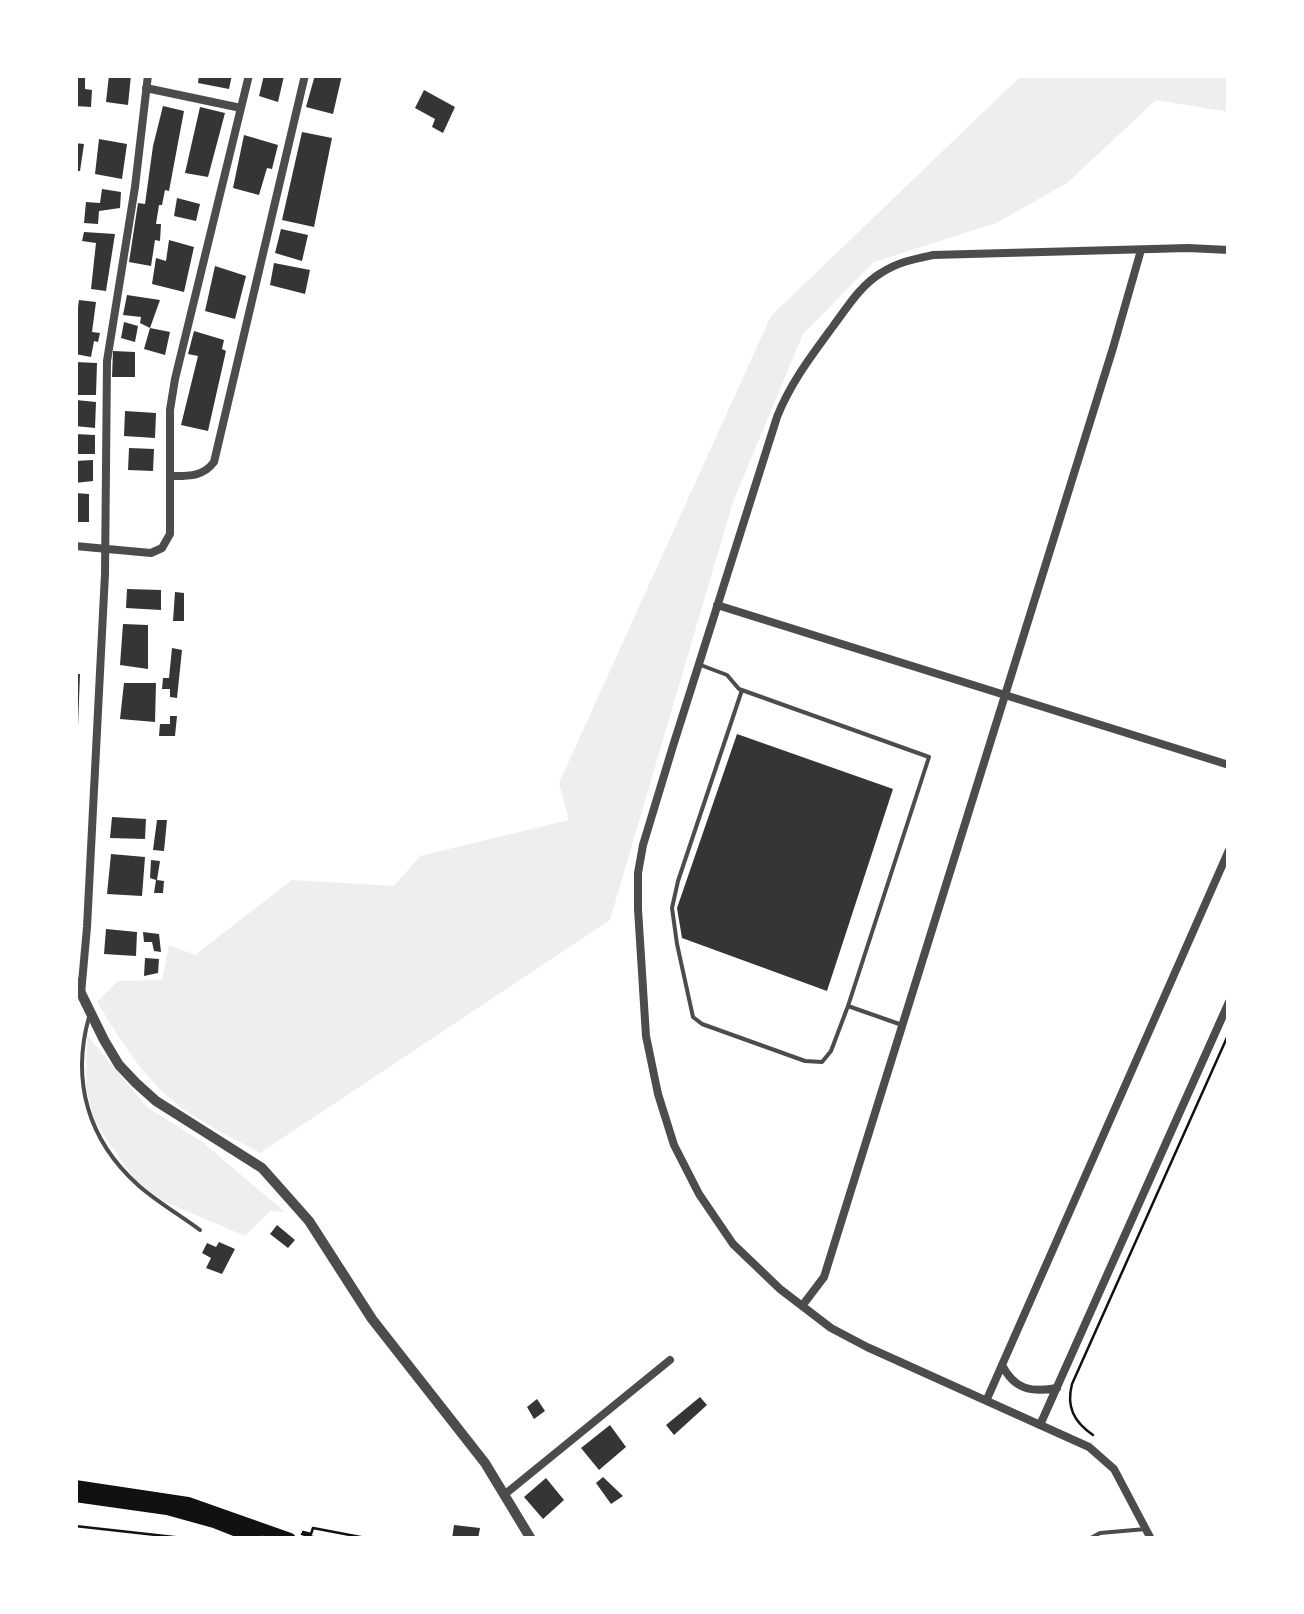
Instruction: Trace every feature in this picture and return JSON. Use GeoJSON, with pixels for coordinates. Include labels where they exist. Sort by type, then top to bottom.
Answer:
{"type":"FeatureCollection","features":[{"type":"Feature","properties":{"kind":"main road"},"geometry":{"type":"LineString","coordinates":[[75,1486],[214,1522],[258,1539]]}},
{"type":"Feature","properties":{"kind":"main road"},"geometry":{"type":"LineString","coordinates":[[75,1496],[188,1504],[290,1539]]}},
{"type":"Feature","properties":{"kind":"street"},"geometry":{"type":"LineString","coordinates":[[81,994],[105,547],[107,360],[135,187],[148,75]]}},
{"type":"Feature","properties":{"kind":"street"},"geometry":{"type":"LineString","coordinates":[[75,546],[151,553],[162,548],[170,534],[170,410],[175,379],[249,75]]}},
{"type":"Feature","properties":{"kind":"street"},"geometry":{"type":"LineString","coordinates":[[171,476],[208,471],[214,462],[304,75]]}},
{"type":"Feature","properties":{"kind":"street"},"geometry":{"type":"LineString","coordinates":[[146,88],[241,108]]}},
{"type":"Feature","properties":{"kind":"street"},"geometry":{"type":"LineString","coordinates":[[802,1306],[824,1277],[1141,250]]}},
{"type":"Feature","properties":{"kind":"street"},"geometry":{"type":"LineString","coordinates":[[1148,1535],[1122,1484],[1102,1457],[1089,1447],[830,1328],[780,1289],[734,1244],[700,1194],[674,1145],[658,1094],[646,1036],[638,873],[698,664],[787,392],[855,296],[878,275],[902,261],[933,255],[1229,250]]}},
{"type":"Feature","properties":{"kind":"street"},"geometry":{"type":"LineString","coordinates":[[717,605],[1229,765]]}},
{"type":"Feature","properties":{"kind":"street"},"geometry":{"type":"LineString","coordinates":[[986,1399],[1229,850]]}},
{"type":"Feature","properties":{"kind":"street"},"geometry":{"type":"LineString","coordinates":[[75,981],[112,1052],[136,1083],[156,1101],[262,1168],[309,1221],[372,1320],[485,1463],[534,1539]]}},
{"type":"Feature","properties":{"kind":"street"},"geometry":{"type":"LineString","coordinates":[[1040,1424],[1229,1002]]}},
{"type":"Feature","properties":{"kind":"street"},"geometry":{"type":"LineString","coordinates":[[504,1495],[670,1360]]}},
{"type":"Feature","properties":{"kind":"street"},"geometry":{"type":"LineString","coordinates":[[1002,1365],[1017,1385],[1029,1391],[1057,1388]]}},
{"type":"Feature","properties":{"kind":"lane"},"geometry":{"type":"LineString","coordinates":[[698,664],[726,675],[742,690],[929,757],[848,1006],[822,1062],[804,1061],[702,1024],[693,1017],[677,944],[672,908],[678,882],[742,690]]}},
{"type":"Feature","properties":{"kind":"lane"},"geometry":{"type":"LineString","coordinates":[[848,1006],[902,1025]]}},
{"type":"Feature","properties":{"kind":"lane"},"geometry":{"type":"LineString","coordinates":[[90,1012],[80,1060],[91,1122],[123,1171],[200,1230]]}},
{"type":"Feature","properties":{"kind":"lane"},"geometry":{"type":"LineString","coordinates":[[1089,1539],[1100,1533],[1148,1535]]}},
{"type":"Feature","properties":{"kind":"path"},"geometry":{"type":"LineString","coordinates":[[1096,1438],[1077,1422],[1072,1412],[1072,1384],[1229,1033]]}},
{"type":"Feature","properties":{"kind":"path"},"geometry":{"type":"LineString","coordinates":[[75,1526],[192,1539]]}},
{"type":"Feature","properties":{"kind":"shaded area"},"geometry":{"type":"Polygon","coordinates":[[[1022,75],[1229,75],[1229,112],[1156,100],[1067,183],[996,223],[874,262],[803,334],[733,502],[610,920],[260,1153],[177,1104],[138,1064],[97,1002],[118,981],[162,980],[169,945],[195,955],[292,880],[394,886],[420,856],[569,820],[559,783],[771,316],[1022,75]]]}},
{"type":"Feature","properties":{"kind":"shaded area"},"geometry":{"type":"Polygon","coordinates":[[[87,1035],[147,1107],[202,1142],[285,1212],[270,1211],[245,1236],[163,1201],[134,1179],[95,1122],[86,1088],[87,1035]]]}},
{"type":"Feature","properties":{"kind":"building"},"geometry":{"type":"Polygon","coordinates":[[[75,75],[85,75],[85,89],[92,90],[91,107],[75,106],[75,75]]]}},
{"type":"Feature","properties":{"kind":"building"},"geometry":{"type":"Polygon","coordinates":[[[109,75],[131,75],[128,105],[106,102],[109,75]]]}},
{"type":"Feature","properties":{"kind":"building"},"geometry":{"type":"Polygon","coordinates":[[[199,75],[232,75],[229,89],[198,83],[199,75]]]}},
{"type":"Feature","properties":{"kind":"building"},"geometry":{"type":"Polygon","coordinates":[[[264,75],[284,76],[278,102],[259,96],[264,75]]]}},
{"type":"Feature","properties":{"kind":"building"},"geometry":{"type":"Polygon","coordinates":[[[315,75],[342,75],[333,114],[306,107],[315,75]]]}},
{"type":"Feature","properties":{"kind":"building"},"geometry":{"type":"Polygon","coordinates":[[[424,90],[455,107],[443,133],[432,127],[435,119],[415,108],[424,90]]]}},
{"type":"Feature","properties":{"kind":"building"},"geometry":{"type":"Polygon","coordinates":[[[163,106],[184,111],[169,191],[165,190],[159,205],[156,224],[161,224],[160,241],[155,240],[151,266],[129,262],[138,203],[145,204],[163,106]]]}},
{"type":"Feature","properties":{"kind":"building"},"geometry":{"type":"Polygon","coordinates":[[[200,107],[225,113],[208,177],[185,173],[200,107]]]}},
{"type":"Feature","properties":{"kind":"building"},"geometry":{"type":"Polygon","coordinates":[[[302,132],[332,138],[314,227],[282,220],[302,132]]]}},
{"type":"Feature","properties":{"kind":"building"},"geometry":{"type":"Polygon","coordinates":[[[244,135],[278,145],[259,195],[233,188],[244,135]]]}},
{"type":"Feature","properties":{"kind":"building"},"geometry":{"type":"Polygon","coordinates":[[[99,139],[127,144],[122,179],[95,174],[99,139]]]}},
{"type":"Feature","properties":{"kind":"building"},"geometry":{"type":"Polygon","coordinates":[[[75,143],[84,144],[80,171],[75,171],[75,143]]]}},
{"type":"Feature","properties":{"kind":"building"},"geometry":{"type":"Polygon","coordinates":[[[102,189],[121,192],[120,208],[99,211],[98,224],[84,223],[86,202],[100,203],[102,189]]]}},
{"type":"Feature","properties":{"kind":"building"},"geometry":{"type":"Polygon","coordinates":[[[177,198],[200,204],[196,221],[174,216],[177,198]]]}},
{"type":"Feature","properties":{"kind":"building"},"geometry":{"type":"Polygon","coordinates":[[[281,229],[308,235],[302,261],[275,253],[281,229]]]}},
{"type":"Feature","properties":{"kind":"building"},"geometry":{"type":"Polygon","coordinates":[[[84,232],[115,234],[106,291],[91,289],[96,243],[82,241],[84,232]]]}},
{"type":"Feature","properties":{"kind":"building"},"geometry":{"type":"Polygon","coordinates":[[[169,240],[194,247],[184,292],[152,284],[156,258],[166,261],[169,240]]]}},
{"type":"Feature","properties":{"kind":"building"},"geometry":{"type":"Polygon","coordinates":[[[274,263],[310,270],[305,294],[270,285],[274,263]]]}},
{"type":"Feature","properties":{"kind":"building"},"geometry":{"type":"Polygon","coordinates":[[[215,266],[246,276],[235,319],[205,311],[215,266]]]}},
{"type":"Feature","properties":{"kind":"building"},"geometry":{"type":"Polygon","coordinates":[[[127,295],[160,300],[150,328],[140,323],[141,317],[123,315],[127,295]]]}},
{"type":"Feature","properties":{"kind":"building"},"geometry":{"type":"Polygon","coordinates":[[[79,300],[96,302],[92,332],[100,333],[91,357],[75,354],[79,300]]]}},
{"type":"Feature","properties":{"kind":"building"},"geometry":{"type":"Polygon","coordinates":[[[124,322],[138,326],[135,342],[121,338],[124,322]]]}},
{"type":"Feature","properties":{"kind":"building"},"geometry":{"type":"Polygon","coordinates":[[[150,328],[170,332],[165,355],[144,349],[150,328]]]}},
{"type":"Feature","properties":{"kind":"building"},"geometry":{"type":"Polygon","coordinates":[[[194,331],[224,340],[222,349],[226,351],[208,431],[181,425],[198,356],[188,354],[194,331]]]}},
{"type":"Feature","properties":{"kind":"building"},"geometry":{"type":"Polygon","coordinates":[[[113,351],[135,352],[135,377],[112,377],[113,351]]]}},
{"type":"Feature","properties":{"kind":"building"},"geometry":{"type":"Polygon","coordinates":[[[75,362],[97,363],[96,395],[75,395],[75,362]]]}},
{"type":"Feature","properties":{"kind":"building"},"geometry":{"type":"Polygon","coordinates":[[[76,400],[96,402],[95,428],[75,426],[76,400]]]}},
{"type":"Feature","properties":{"kind":"building"},"geometry":{"type":"Polygon","coordinates":[[[125,411],[156,413],[155,438],[124,436],[125,411]]]}},
{"type":"Feature","properties":{"kind":"building"},"geometry":{"type":"Polygon","coordinates":[[[75,434],[95,435],[95,454],[75,454],[75,434]]]}},
{"type":"Feature","properties":{"kind":"building"},"geometry":{"type":"Polygon","coordinates":[[[129,448],[154,449],[153,471],[128,470],[129,448]]]}},
{"type":"Feature","properties":{"kind":"building"},"geometry":{"type":"Polygon","coordinates":[[[93,460],[93,481],[75,483],[75,461],[93,460]]]}},
{"type":"Feature","properties":{"kind":"building"},"geometry":{"type":"Polygon","coordinates":[[[75,493],[89,494],[89,522],[75,522],[75,493]]]}},
{"type":"Feature","properties":{"kind":"building"},"geometry":{"type":"Polygon","coordinates":[[[127,589],[161,590],[161,610],[126,608],[127,589]]]}},
{"type":"Feature","properties":{"kind":"building"},"geometry":{"type":"Polygon","coordinates":[[[175,592],[184,593],[184,621],[173,621],[175,592]]]}},
{"type":"Feature","properties":{"kind":"building"},"geometry":{"type":"Polygon","coordinates":[[[123,624],[148,625],[148,669],[120,665],[123,624]]]}},
{"type":"Feature","properties":{"kind":"building"},"geometry":{"type":"Polygon","coordinates":[[[172,648],[182,650],[177,698],[170,697],[170,689],[162,689],[163,678],[169,678],[172,648]]]}},
{"type":"Feature","properties":{"kind":"building"},"geometry":{"type":"Polygon","coordinates":[[[75,674],[80,674],[78,726],[75,726],[75,674]]]}},
{"type":"Feature","properties":{"kind":"building"},"geometry":{"type":"Polygon","coordinates":[[[124,683],[156,683],[155,722],[120,719],[124,683]]]}},
{"type":"Feature","properties":{"kind":"building"},"geometry":{"type":"Polygon","coordinates":[[[170,716],[177,716],[175,736],[159,736],[160,724],[170,724],[170,716]]]}},
{"type":"Feature","properties":{"kind":"building"},"geometry":{"type":"Polygon","coordinates":[[[737,734],[893,789],[827,991],[682,938],[677,908],[737,734]]]}},
{"type":"Feature","properties":{"kind":"building"},"geometry":{"type":"Polygon","coordinates":[[[112,817],[146,819],[145,839],[110,838],[112,817]]]}},
{"type":"Feature","properties":{"kind":"building"},"geometry":{"type":"Polygon","coordinates":[[[157,820],[167,820],[164,851],[153,850],[157,820]]]}},
{"type":"Feature","properties":{"kind":"building"},"geometry":{"type":"Polygon","coordinates":[[[111,854],[145,857],[142,896],[107,894],[111,854]]]}},
{"type":"Feature","properties":{"kind":"building"},"geometry":{"type":"Polygon","coordinates":[[[151,860],[160,861],[157,880],[164,881],[163,893],[154,893],[156,880],[150,878],[151,860]]]}},
{"type":"Feature","properties":{"kind":"building"},"geometry":{"type":"Polygon","coordinates":[[[106,929],[137,932],[136,956],[104,954],[106,929]]]}},
{"type":"Feature","properties":{"kind":"building"},"geometry":{"type":"Polygon","coordinates":[[[143,932],[159,934],[161,952],[154,951],[152,942],[144,942],[143,932]]]}},
{"type":"Feature","properties":{"kind":"building"},"geometry":{"type":"Polygon","coordinates":[[[145,958],[159,959],[158,973],[144,976],[145,958]]]}},
{"type":"Feature","properties":{"kind":"building"},"geometry":{"type":"Polygon","coordinates":[[[277,1225],[295,1240],[288,1248],[270,1234],[277,1225]]]}},
{"type":"Feature","properties":{"kind":"building"},"geometry":{"type":"Polygon","coordinates":[[[219,1242],[235,1249],[222,1274],[206,1268],[211,1258],[202,1253],[207,1243],[216,1247],[219,1242]]]}},
{"type":"Feature","properties":{"kind":"building"},"geometry":{"type":"Polygon","coordinates":[[[700,1397],[707,1405],[674,1435],[666,1425],[700,1397]]]}},
{"type":"Feature","properties":{"kind":"building"},"geometry":{"type":"Polygon","coordinates":[[[537,1399],[545,1411],[534,1419],[527,1407],[537,1399]]]}},
{"type":"Feature","properties":{"kind":"building"},"geometry":{"type":"Polygon","coordinates":[[[610,1425],[626,1447],[599,1470],[581,1448],[610,1425]]]}},
{"type":"Feature","properties":{"kind":"building"},"geometry":{"type":"Polygon","coordinates":[[[603,1477],[623,1496],[611,1504],[596,1483],[603,1477]]]}},
{"type":"Feature","properties":{"kind":"building"},"geometry":{"type":"Polygon","coordinates":[[[546,1478],[564,1500],[543,1519],[524,1497],[546,1478]]]}},
{"type":"Feature","properties":{"kind":"building"},"geometry":{"type":"Polygon","coordinates":[[[454,1525],[480,1528],[478,1539],[452,1539],[454,1525]]]}}]}
